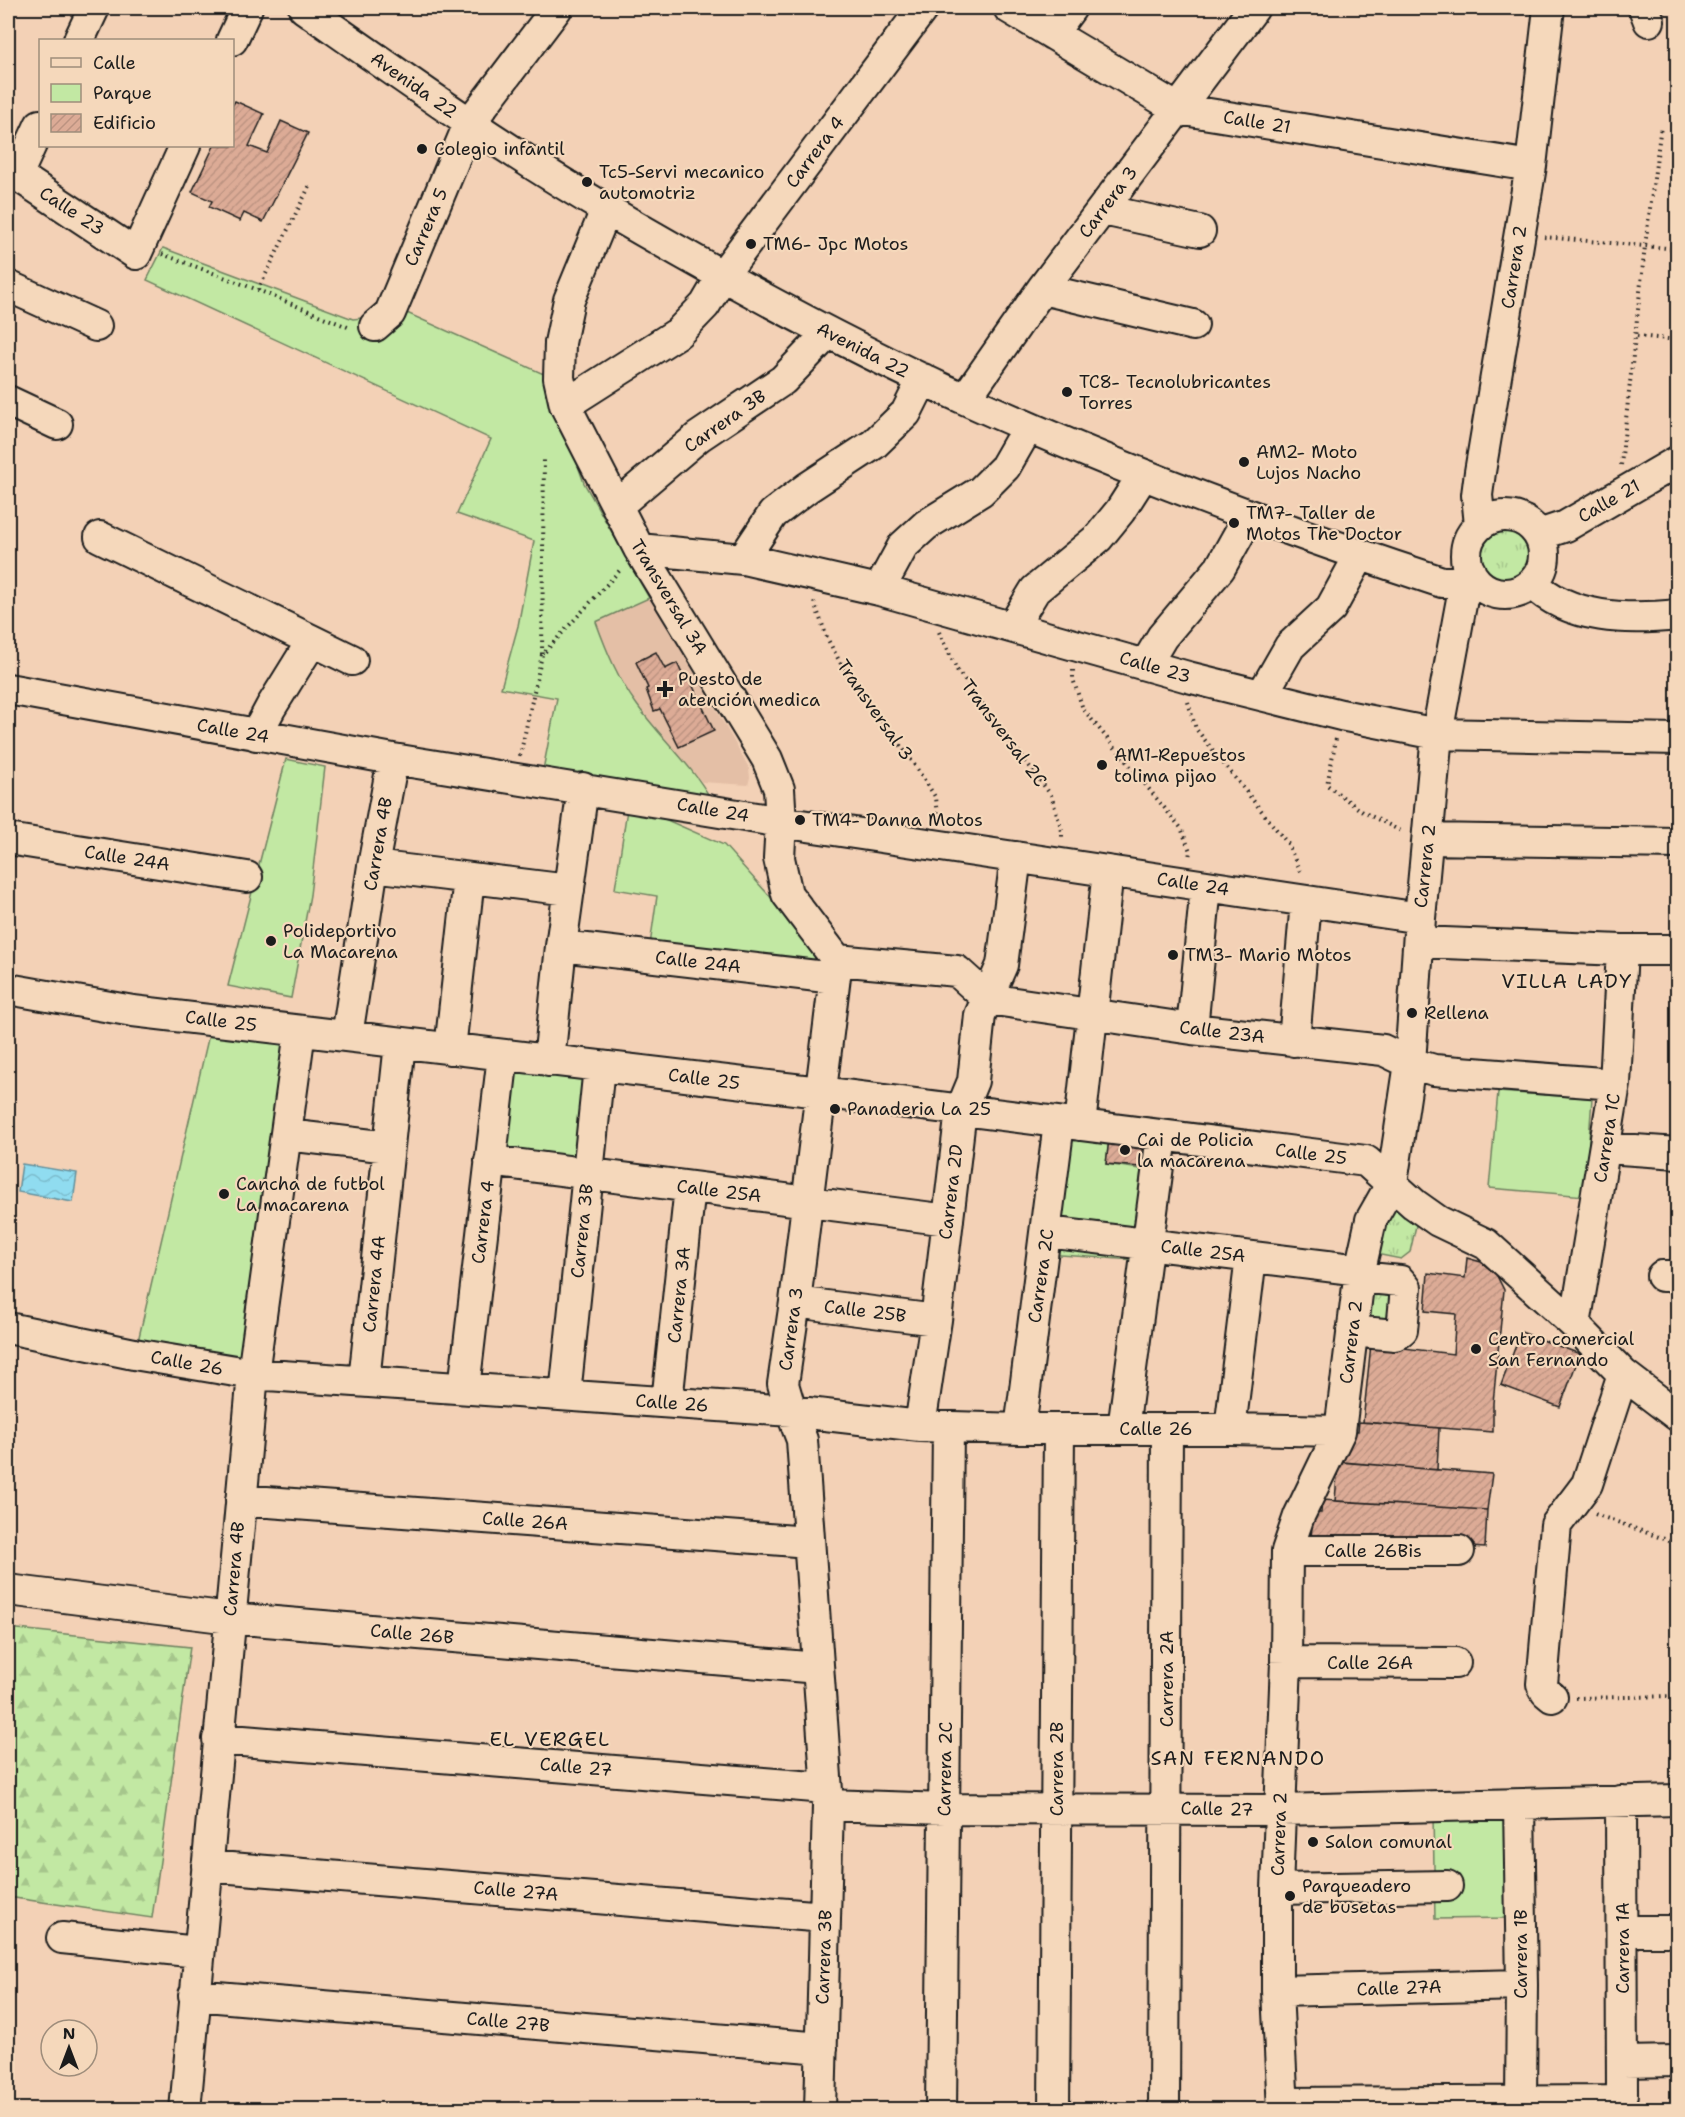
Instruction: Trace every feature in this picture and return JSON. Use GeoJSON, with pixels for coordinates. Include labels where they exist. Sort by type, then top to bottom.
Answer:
{"type":"FeatureCollection","features":[{"type":"Feature","properties":{"kind":"street"},"geometry":{"type":"LineString","coordinates":[[79,39],[94,8]]}},
{"type":"Feature","properties":{"kind":"street"},"geometry":{"type":"LineString","coordinates":[[232,39],[247,8]]}},
{"type":"Feature","properties":{"kind":"street","name":"Avenida 22"},"geometry":{"type":"LineString","coordinates":[[304,8],[469,124],[606,210],[828,333],[1029,427],[1143,476],[1249,516],[1360,555],[1450,583],[1458,582],[1471,574]]}},
{"type":"Feature","properties":{"kind":"street","name":"Carrera 5"},"geometry":{"type":"LineString","coordinates":[[375,326],[390,313],[469,124],[557,8]]}},
{"type":"Feature","properties":{"kind":"street","name":"Carrera 4"},"geometry":{"type":"LineString","coordinates":[[565,405],[678,333],[705,305],[722,276],[923,8]]}},
{"type":"Feature","properties":{"kind":"street","name":"Calle 21"},"geometry":{"type":"LineString","coordinates":[[1009,8],[1178,109],[1531,166]]}},
{"type":"Feature","properties":{"kind":"street"},"geometry":{"type":"LineString","coordinates":[[1052,34],[1071,8]]}},
{"type":"Feature","properties":{"kind":"street","name":"Carrera 3"},"geometry":{"type":"LineString","coordinates":[[965,399],[1042,289],[1254,8]]}},
{"type":"Feature","properties":{"kind":"street","name":"Carrera 2"},"geometry":{"type":"LineString","coordinates":[[1480,525],[1477,495],[1480,471],[1531,166],[1549,8]]}},
{"type":"Feature","properties":{"kind":"street"},"geometry":{"type":"LineString","coordinates":[[12,172],[39,127]]}},
{"type":"Feature","properties":{"kind":"street"},"geometry":{"type":"LineString","coordinates":[[136,254],[185,147]]}},
{"type":"Feature","properties":{"kind":"street","name":"Calle 23"},"geometry":{"type":"LineString","coordinates":[[12,172],[136,254]]}},
{"type":"Feature","properties":{"kind":"street","name":"Transversal 3A"},"geometry":{"type":"LineString","coordinates":[[606,210],[569,300],[560,355],[559,378],[565,405],[639,549],[766,759],[779,789],[781,822]]}},
{"type":"Feature","properties":{"kind":"street"},"geometry":{"type":"LineString","coordinates":[[1103,210],[1200,231]]}},
{"type":"Feature","properties":{"kind":"street"},"geometry":{"type":"LineString","coordinates":[[8,286],[96,326]]}},
{"type":"Feature","properties":{"kind":"street"},"geometry":{"type":"LineString","coordinates":[[1042,289],[1193,325]]}},
{"type":"Feature","properties":{"kind":"street","name":"Carrera 3B"},"geometry":{"type":"LineString","coordinates":[[618,505],[698,437],[783,380],[828,333]]}},
{"type":"Feature","properties":{"kind":"street"},"geometry":{"type":"LineString","coordinates":[[743,559],[773,513],[874,444],[906,413],[923,379]]}},
{"type":"Feature","properties":{"kind":"street"},"geometry":{"type":"LineString","coordinates":[[8,401],[57,424]]}},
{"type":"Feature","properties":{"kind":"street"},"geometry":{"type":"LineString","coordinates":[[879,590],[903,546],[926,525],[981,491],[1005,466],[1029,427]]}},
{"type":"Feature","properties":{"kind":"street","name":"Calle 21"},"geometry":{"type":"LineString","coordinates":[[1539,535],[1566,526],[1677,461]]}},
{"type":"Feature","properties":{"kind":"street"},"geometry":{"type":"LineString","coordinates":[[1013,626],[1035,590],[1098,538],[1120,511],[1143,476]]}},
{"type":"Feature","properties":{"kind":"street"},"geometry":{"type":"LineString","coordinates":[[1146,664],[1162,637],[1220,568],[1249,516]]}},
{"type":"Feature","properties":{"kind":"street"},"geometry":{"type":"LineString","coordinates":[[1511,516],[1529,524],[1539,535],[1544,560],[1532,583],[1514,592],[1501,593],[1488,590],[1471,574],[1467,561],[1468,545],[1480,525],[1491,519],[1511,516]]}},
{"type":"Feature","properties":{"kind":"street"},"geometry":{"type":"LineString","coordinates":[[100,537],[352,660]]}},
{"type":"Feature","properties":{"kind":"street","name":"Calle 23"},"geometry":{"type":"LineString","coordinates":[[639,549],[743,559],[879,590],[1188,677],[1341,715],[1437,734],[1677,739]]}},
{"type":"Feature","properties":{"kind":"street"},"geometry":{"type":"LineString","coordinates":[[1262,695],[1290,646],[1331,608],[1360,555]]}},
{"type":"Feature","properties":{"kind":"street","name":"Carrera 2"},"geometry":{"type":"LineString","coordinates":[[1283,2106],[1277,1992],[1277,1889],[1286,1662],[1287,1551],[1299,1516],[1340,1431],[1359,1273],[1371,1220],[1392,1184],[1410,1063],[1437,734],[1462,599],[1471,574]]}},
{"type":"Feature","properties":{"kind":"street"},"geometry":{"type":"LineString","coordinates":[[1532,583],[1544,595],[1558,602],[1599,614],[1647,618],[1677,615]]}},
{"type":"Feature","properties":{"kind":"street"},"geometry":{"type":"LineString","coordinates":[[256,735],[312,641]]}},
{"type":"Feature","properties":{"kind":"street","name":"Calle 24"},"geometry":{"type":"LineString","coordinates":[[8,689],[393,759],[583,788],[781,822],[1306,901],[1420,930],[1622,950],[1677,950]]}},
{"type":"Feature","properties":{"kind":"street","name":"Carrera 4B"},"geometry":{"type":"LineString","coordinates":[[347,1036],[373,866],[393,759]]}},
{"type":"Feature","properties":{"kind":"street"},"geometry":{"type":"LineString","coordinates":[[549,1061],[561,946],[583,788]]}},
{"type":"Feature","properties":{"kind":"street"},"geometry":{"type":"LineString","coordinates":[[781,822],[779,858],[787,894],[836,969],[957,971],[988,999]]}},
{"type":"Feature","properties":{"kind":"street","name":"Calle 24A"},"geometry":{"type":"LineString","coordinates":[[8,839],[247,877]]}},
{"type":"Feature","properties":{"kind":"street"},"geometry":{"type":"LineString","coordinates":[[1428,839],[1677,843]]}},
{"type":"Feature","properties":{"kind":"street","name":"Carrera 2D"},"geometry":{"type":"LineString","coordinates":[[934,1427],[936,1320],[961,1110],[973,1081],[980,1015],[1002,964],[1016,857]]}},
{"type":"Feature","properties":{"kind":"street"},"geometry":{"type":"LineString","coordinates":[[373,866],[569,890]]}},
{"type":"Feature","properties":{"kind":"street","name":"Carrera 2C"},"geometry":{"type":"LineString","coordinates":[[1020,1429],[1047,1232],[1092,1015],[1108,871]]}},
{"type":"Feature","properties":{"kind":"street"},"geometry":{"type":"LineString","coordinates":[[450,1049],[469,878]]}},
{"type":"Feature","properties":{"kind":"street"},"geometry":{"type":"LineString","coordinates":[[1192,1029],[1197,884]]}},
{"type":"Feature","properties":{"kind":"street"},"geometry":{"type":"LineString","coordinates":[[1294,1041],[1306,901]]}},
{"type":"Feature","properties":{"kind":"street","name":"Calle 24A"},"geometry":{"type":"LineString","coordinates":[[561,946],[836,969]]}},
{"type":"Feature","properties":{"kind":"street","name":"Carrera 1C"},"geometry":{"type":"LineString","coordinates":[[1575,1326],[1615,1084],[1622,950]]}},
{"type":"Feature","properties":{"kind":"street","name":"Carrera 3"},"geometry":{"type":"LineString","coordinates":[[827,1796],[802,1440],[783,1384],[836,969]]}},
{"type":"Feature","properties":{"kind":"street","name":"Calle 25"},"geometry":{"type":"LineString","coordinates":[[8,989],[133,1011],[820,1092],[1366,1161],[1414,1204],[1438,1221],[1486,1244],[1623,1374],[1677,1416]]}},
{"type":"Feature","properties":{"kind":"street","name":"Calle 23A"},"geometry":{"type":"LineString","coordinates":[[988,999],[1192,1029],[1383,1050],[1410,1063],[1434,1070],[1615,1084]]}},
{"type":"Feature","properties":{"kind":"street","name":"Carrera 4B"},"geometry":{"type":"LineString","coordinates":[[185,2109],[254,1374],[300,1031]]}},
{"type":"Feature","properties":{"kind":"street","name":"Carrera 4A"},"geometry":{"type":"LineString","coordinates":[[364,1381],[400,1043]]}},
{"type":"Feature","properties":{"kind":"street","name":"Carrera 4"},"geometry":{"type":"LineString","coordinates":[[464,1388],[503,1055]]}},
{"type":"Feature","properties":{"kind":"street","name":"Carrera 3B"},"geometry":{"type":"LineString","coordinates":[[565,1395],[599,1067]]}},
{"type":"Feature","properties":{"kind":"street"},"geometry":{"type":"LineString","coordinates":[[287,1135],[389,1147]]}},
{"type":"Feature","properties":{"kind":"street"},"geometry":{"type":"LineString","coordinates":[[1123,1429],[1162,1136]]}},
{"type":"Feature","properties":{"kind":"street"},"geometry":{"type":"LineString","coordinates":[[1606,1148],[1677,1153]]}},
{"type":"Feature","properties":{"kind":"street","name":"Calle 25A"},"geometry":{"type":"LineString","coordinates":[[490,1161],[948,1220]]}},
{"type":"Feature","properties":{"kind":"street","name":"Carrera 3A"},"geometry":{"type":"LineString","coordinates":[[667,1402],[690,1187]]}},
{"type":"Feature","properties":{"kind":"street","name":"Calle 25A"},"geometry":{"type":"LineString","coordinates":[[1047,1232],[1251,1257],[1359,1273],[1400,1281],[1404,1284],[1406,1288],[1402,1330],[1395,1335],[1352,1331]]}},
{"type":"Feature","properties":{"kind":"street"},"geometry":{"type":"LineString","coordinates":[[1230,1429],[1251,1257]]}},
{"type":"Feature","properties":{"kind":"street","name":"Calle 25B"},"geometry":{"type":"LineString","coordinates":[[795,1302],[936,1320]]}},
{"type":"Feature","properties":{"kind":"street","name":"Calle 26"},"geometry":{"type":"LineString","coordinates":[[8,1328],[134,1354],[254,1374],[791,1411],[934,1427],[1340,1431]]}},
{"type":"Feature","properties":{"kind":"street"},"geometry":{"type":"LineString","coordinates":[[1552,1697],[1542,1684],[1556,1525],[1587,1484],[1623,1374]]}},
{"type":"Feature","properties":{"kind":"street","name":"Carrera 2C"},"geometry":{"type":"LineString","coordinates":[[934,1427],[945,1809],[941,2109]]}},
{"type":"Feature","properties":{"kind":"street","name":"Carrera 2B"},"geometry":{"type":"LineString","coordinates":[[1054,2109],[1059,1429]]}},
{"type":"Feature","properties":{"kind":"street","name":"Carrera 2A"},"geometry":{"type":"LineString","coordinates":[[1164,2109],[1167,1429]]}},
{"type":"Feature","properties":{"kind":"street","name":"Calle 26A"},"geometry":{"type":"LineString","coordinates":[[241,1500],[809,1542]]}},
{"type":"Feature","properties":{"kind":"street","name":"Calle 26Bis"},"geometry":{"type":"LineString","coordinates":[[1287,1551],[1459,1551]]}},
{"type":"Feature","properties":{"kind":"street","name":"Calle 26B"},"geometry":{"type":"LineString","coordinates":[[8,1590],[230,1618],[818,1668]]}},
{"type":"Feature","properties":{"kind":"street","name":"Calle 26A"},"geometry":{"type":"LineString","coordinates":[[1286,1662],[1455,1663]]}},
{"type":"Feature","properties":{"kind":"street","name":"Calle 27"},"geometry":{"type":"LineString","coordinates":[[218,1739],[945,1809],[1280,1810],[1677,1800]]}},
{"type":"Feature","properties":{"kind":"street","name":"Carrera 3B"},"geometry":{"type":"LineString","coordinates":[[820,2109],[827,1796]]}},
{"type":"Feature","properties":{"kind":"street","name":"Carrera 1A"},"geometry":{"type":"LineString","coordinates":[[1521,2103],[1614,2101],[1622,2094],[1621,1801]]}},
{"type":"Feature","properties":{"kind":"street","name":"Carrera 1B"},"geometry":{"type":"LineString","coordinates":[[1520,1805],[1521,2103]]}},
{"type":"Feature","properties":{"kind":"street","name":"Calle 27A"},"geometry":{"type":"LineString","coordinates":[[207,1866],[825,1917]]}},
{"type":"Feature","properties":{"kind":"street"},"geometry":{"type":"LineString","coordinates":[[1277,1889],[1447,1886]]}},
{"type":"Feature","properties":{"kind":"street"},"geometry":{"type":"LineString","coordinates":[[1623,1931],[1677,1931]]}},
{"type":"Feature","properties":{"kind":"street"},"geometry":{"type":"LineString","coordinates":[[62,1938],[198,1952]]}},
{"type":"Feature","properties":{"kind":"street","name":"Calle 27A"},"geometry":{"type":"LineString","coordinates":[[1277,1992],[1522,1985]]}},
{"type":"Feature","properties":{"kind":"street","name":"Calle 27B"},"geometry":{"type":"LineString","coordinates":[[194,1995],[822,2048]]}},
{"type":"Feature","properties":{"kind":"street"},"geometry":{"type":"LineString","coordinates":[[1623,2062],[1677,2061]]}},
{"type":"Feature","properties":{"kind":"street"},"geometry":{"type":"LineString","coordinates":[[1283,2106],[1521,2103]]}},
{"type":"Feature","properties":{"kind":"path"},"geometry":{"type":"LineString","coordinates":[[1618,496],[1645,246],[1661,126]]}},
{"type":"Feature","properties":{"kind":"path"},"geometry":{"type":"LineString","coordinates":[[258,290],[310,185]]}},
{"type":"Feature","properties":{"kind":"path"},"geometry":{"type":"LineString","coordinates":[[1519,234],[1677,249]]}},
{"type":"Feature","properties":{"kind":"path"},"geometry":{"type":"LineString","coordinates":[[136,254],[171,256],[352,328],[375,326]]}},
{"type":"Feature","properties":{"kind":"path"},"geometry":{"type":"LineString","coordinates":[[1637,336],[1677,340]]}},
{"type":"Feature","properties":{"kind":"path"},"geometry":{"type":"LineString","coordinates":[[516,778],[542,655],[544,456]]}},
{"type":"Feature","properties":{"kind":"path"},"geometry":{"type":"LineString","coordinates":[[542,655],[639,549]]}},
{"type":"Feature","properties":{"kind":"path","name":"Transversal 3"},"geometry":{"type":"LineString","coordinates":[[804,573],[828,640],[846,673],[912,761],[936,798],[943,846]]}},
{"type":"Feature","properties":{"kind":"path","name":"Transversal 2C"},"geometry":{"type":"LineString","coordinates":[[936,605],[939,636],[957,670],[1051,795],[1062,831],[1061,864]]}},
{"type":"Feature","properties":{"kind":"path"},"geometry":{"type":"LineString","coordinates":[[1073,645],[1073,679],[1083,709],[1181,828],[1190,851],[1197,884]]}},
{"type":"Feature","properties":{"kind":"path"},"geometry":{"type":"LineString","coordinates":[[1188,677],[1188,706],[1196,729],[1288,844],[1300,872],[1306,901]]}},
{"type":"Feature","properties":{"kind":"path"},"geometry":{"type":"LineString","coordinates":[[1341,715],[1327,785],[1363,812],[1414,837],[1428,839]]}},
{"type":"Feature","properties":{"kind":"path"},"geometry":{"type":"LineString","coordinates":[[1573,1503],[1677,1544]]}},
{"type":"Feature","properties":{"kind":"path"},"geometry":{"type":"LineString","coordinates":[[1552,1697],[1560,1699],[1677,1696]]}},
{"type":"Feature","properties":{"kind":"shaded area","name":"Puesto de atención medica"},"geometry":{"type":"Polygon","coordinates":[[[649,598],[677,641],[749,768],[748,785],[702,782],[638,706],[615,672],[596,622],[649,598]]]}},
{"type":"Feature","properties":{"kind":"green space"},"geometry":{"type":"Polygon","coordinates":[[[163,248],[353,319],[407,313],[546,375],[584,483],[649,598],[596,622],[600,633],[613,665],[630,695],[694,774],[711,799],[543,770],[557,698],[501,688],[518,626],[534,541],[457,514],[491,439],[147,280],[163,248]]]}},
{"type":"Feature","properties":{"kind":"green space"},"geometry":{"type":"Polygon","coordinates":[[[1500,532],[1510,532],[1522,539],[1529,551],[1529,561],[1522,573],[1510,580],[1500,580],[1485,569],[1481,561],[1481,551],[1492,536],[1500,532]]]}},
{"type":"Feature","properties":{"kind":"green space"},"geometry":{"type":"Polygon","coordinates":[[[286,759],[325,767],[310,895],[291,998],[228,986],[286,759]]]}},
{"type":"Feature","properties":{"kind":"green space"},"geometry":{"type":"Polygon","coordinates":[[[628,803],[724,845],[800,930],[819,961],[649,952],[657,896],[615,889],[628,803]]]}},
{"type":"Feature","properties":{"kind":"green space","name":"Cancha de futbol La macarena"},"geometry":{"type":"Polygon","coordinates":[[[210,1030],[296,1038],[252,1372],[136,1350],[210,1030]]]}},
{"type":"Feature","properties":{"kind":"green space"},"geometry":{"type":"Polygon","coordinates":[[[505,1057],[591,1067],[580,1166],[493,1156],[505,1057]]]}},
{"type":"Feature","properties":{"kind":"green space"},"geometry":{"type":"Polygon","coordinates":[[[1498,1092],[1592,1098],[1585,1196],[1489,1188],[1498,1092]]]}},
{"type":"Feature","properties":{"kind":"green space"},"geometry":{"type":"Polygon","coordinates":[[[1043,1124],[1110,1131],[1106,1164],[1141,1169],[1134,1260],[1031,1253],[1043,1124]]]}},
{"type":"Feature","properties":{"kind":"green space"},"geometry":{"type":"Polygon","coordinates":[[[1394,1196],[1418,1217],[1410,1252],[1401,1259],[1371,1253],[1394,1196]]]}},
{"type":"Feature","properties":{"kind":"green space"},"geometry":{"type":"Polygon","coordinates":[[[1361,1289],[1390,1295],[1390,1322],[1357,1321],[1361,1289]]]}},
{"type":"Feature","properties":{"kind":"green space"},"geometry":{"type":"Polygon","coordinates":[[[8,1628],[190,1647],[152,1918],[8,1897],[8,1628]]]}},
{"type":"Feature","properties":{"kind":"green space"},"geometry":{"type":"Polygon","coordinates":[[[1509,1815],[1508,1918],[1435,1919],[1433,1816],[1509,1815]]]}},
{"type":"Feature","properties":{"kind":"water"},"geometry":{"type":"Polygon","coordinates":[[[22,1164],[77,1173],[73,1202],[18,1192],[22,1164]]]}},
{"type":"Feature","properties":{"kind":"building"},"geometry":{"type":"Polygon","coordinates":[[[235,101],[264,114],[249,146],[267,153],[281,121],[308,133],[263,222],[244,213],[240,221],[209,207],[212,201],[192,192],[214,147],[234,147],[235,101]]]}},
{"type":"Feature","properties":{"kind":"building"},"geometry":{"type":"Polygon","coordinates":[[[656,652],[665,669],[677,663],[686,682],[690,680],[714,731],[679,747],[660,709],[654,711],[646,689],[648,688],[636,662],[656,652]]]}},
{"type":"Feature","properties":{"kind":"building","name":"Cai de Policia la macarena"},"geometry":{"type":"Polygon","coordinates":[[[1110,1131],[1144,1135],[1140,1167],[1106,1164],[1110,1131]]]}},
{"type":"Feature","properties":{"kind":"building","name":"Centro comercial San Fernando"},"geometry":{"type":"Polygon","coordinates":[[[1467,1258],[1481,1262],[1496,1274],[1504,1290],[1493,1403],[1493,1432],[1363,1422],[1371,1344],[1453,1354],[1456,1314],[1425,1311],[1428,1273],[1465,1278],[1467,1258]]]}},
{"type":"Feature","properties":{"kind":"building"},"geometry":{"type":"Polygon","coordinates":[[[1521,1332],[1580,1354],[1560,1407],[1501,1385],[1521,1332]]]}},
{"type":"Feature","properties":{"kind":"building"},"geometry":{"type":"Polygon","coordinates":[[[1359,1422],[1439,1428],[1437,1470],[1343,1462],[1345,1440],[1354,1440],[1354,1431],[1358,1431],[1359,1422]]]}},
{"type":"Feature","properties":{"kind":"building"},"geometry":{"type":"Polygon","coordinates":[[[1338,1462],[1492,1474],[1487,1510],[1335,1501],[1338,1462]]]}},
{"type":"Feature","properties":{"kind":"building"},"geometry":{"type":"Polygon","coordinates":[[[1322,1500],[1487,1510],[1485,1548],[1311,1538],[1313,1513],[1321,1513],[1322,1500]]]}},
{"type":"Feature","properties":{"kind":"place","name":"Colegio infantil"},"geometry":{"type":"Point","coordinates":[422,149]}},
{"type":"Feature","properties":{"kind":"place","name":"Tc5-Servi mecanico automotriz"},"geometry":{"type":"Point","coordinates":[587,182]}},
{"type":"Feature","properties":{"kind":"place","name":"TM6- Jpc Motos"},"geometry":{"type":"Point","coordinates":[751,244]}},
{"type":"Feature","properties":{"kind":"place","name":"TC8- Tecnolubricantes Torres"},"geometry":{"type":"Point","coordinates":[1067,392]}},
{"type":"Feature","properties":{"kind":"place","name":"AM2- Moto Lujos Nacho"},"geometry":{"type":"Point","coordinates":[1244,462]}},
{"type":"Feature","properties":{"kind":"place","name":"TM7- Taller de Motos The Doctor"},"geometry":{"type":"Point","coordinates":[1234,523]}},
{"type":"Feature","properties":{"kind":"place","name":"Puesto de atención medica"},"geometry":{"type":"Point","coordinates":[665,689]}},
{"type":"Feature","properties":{"kind":"place","name":"AM1-Repuestos tolima pijao"},"geometry":{"type":"Point","coordinates":[1102,765]}},
{"type":"Feature","properties":{"kind":"place","name":"TM4- Danna Motos"},"geometry":{"type":"Point","coordinates":[800,820]}},
{"type":"Feature","properties":{"kind":"place","name":"Polideportivo La Macarena"},"geometry":{"type":"Point","coordinates":[271,941]}},
{"type":"Feature","properties":{"kind":"place","name":"TM3- Mario Motos"},"geometry":{"type":"Point","coordinates":[1173,955]}},
{"type":"Feature","properties":{"kind":"place","name":"Rellena"},"geometry":{"type":"Point","coordinates":[1412,1013]}},
{"type":"Feature","properties":{"kind":"place","name":"Panaderia La 25"},"geometry":{"type":"Point","coordinates":[835,1109]}},
{"type":"Feature","properties":{"kind":"place","name":"Cai de Policia la macarena"},"geometry":{"type":"Point","coordinates":[1125,1150]}},
{"type":"Feature","properties":{"kind":"place","name":"Cancha de futbol La macarena"},"geometry":{"type":"Point","coordinates":[224,1194]}},
{"type":"Feature","properties":{"kind":"place","name":"Centro comercial San Fernando"},"geometry":{"type":"Point","coordinates":[1476,1349]}},
{"type":"Feature","properties":{"kind":"place","name":"Salon comunal"},"geometry":{"type":"Point","coordinates":[1313,1842]}},
{"type":"Feature","properties":{"kind":"place","name":"Parqueadero de busetas"},"geometry":{"type":"Point","coordinates":[1290,1896]}},
{"type":"Feature","properties":{"kind":"district","name":"VILLA LADY"},"geometry":{"type":"Point","coordinates":[1567,981]}},
{"type":"Feature","properties":{"kind":"district","name":"EL VERGEL"},"geometry":{"type":"Point","coordinates":[550,1739]}},
{"type":"Feature","properties":{"kind":"district","name":"SAN FERNANDO"},"geometry":{"type":"Point","coordinates":[1238,1758]}}]}
